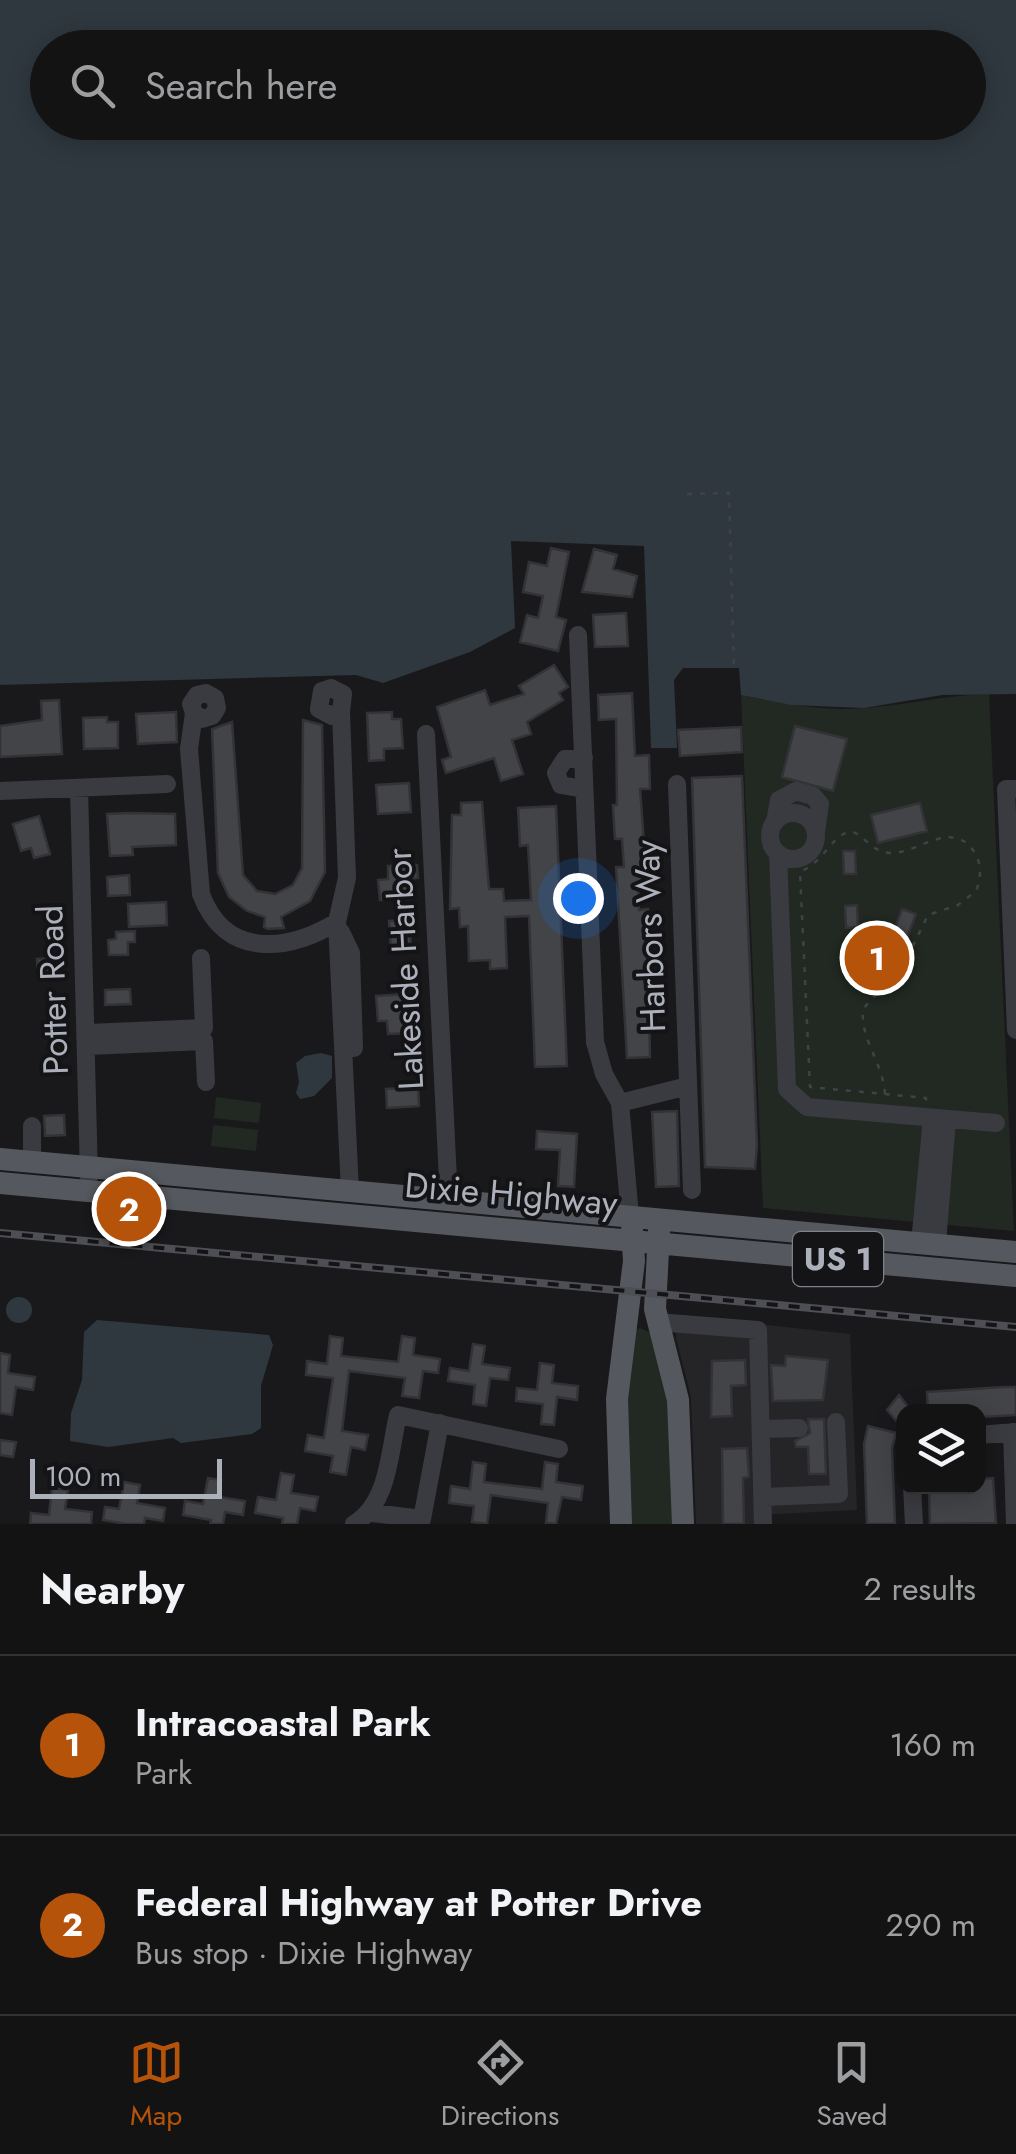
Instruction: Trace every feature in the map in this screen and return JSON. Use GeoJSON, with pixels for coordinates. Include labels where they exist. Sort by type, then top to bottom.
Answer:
{"type":"FeatureCollection","features":[{"type":"Feature","properties":{"kind":"main road","name":"Dixie Highway"},"geometry":{"type":"LineString","coordinates":[[0,1159],[32,1162],[89,1179],[348,1215],[634,1240],[659,1230],[1016,1252]]}},
{"type":"Feature","properties":{"kind":"main road","name":"Dixie Highway"},"geometry":{"type":"LineString","coordinates":[[0,1183],[89,1179],[350,1191],[630,1216],[659,1230],[1016,1276]]}},
{"type":"Feature","properties":{"kind":"main road"},"geometry":{"type":"LineString","coordinates":[[620,1524],[617,1413],[634,1240],[630,1216]]}},
{"type":"Feature","properties":{"kind":"main road"},"geometry":{"type":"LineString","coordinates":[[659,1230],[657,1322],[678,1400],[684,1524]]}},
{"type":"Feature","properties":{"kind":"street"},"geometry":{"type":"LineString","coordinates":[[578,635],[595,1042],[604,1074],[620,1103],[630,1216]]}},
{"type":"Feature","properties":{"kind":"street"},"geometry":{"type":"LineString","coordinates":[[341,712],[347,878],[337,922],[351,953],[358,1176],[350,1191],[348,1215]]}},
{"type":"Feature","properties":{"kind":"street"},"geometry":{"type":"LineString","coordinates":[[194,713],[190,750],[200,894],[207,910],[222,928],[251,943],[269,945],[299,943],[337,922]]}},
{"type":"Feature","properties":{"kind":"street","name":"Lakeside Harbor"},"geometry":{"type":"LineString","coordinates":[[426,734],[449,1200]]}},
{"type":"Feature","properties":{"kind":"street"},"geometry":{"type":"LineString","coordinates":[[584,758],[560,762],[556,773],[560,785],[584,789]]}},
{"type":"Feature","properties":{"kind":"street"},"geometry":{"type":"LineString","coordinates":[[0,791],[166,784]]}},
{"type":"Feature","properties":{"kind":"street","name":"Harbors Way"},"geometry":{"type":"LineString","coordinates":[[676,784],[692,1190]]}},
{"type":"Feature","properties":{"kind":"street","name":"Potter Road"},"geometry":{"type":"LineString","coordinates":[[79,788],[89,1179]]}},
{"type":"Feature","properties":{"kind":"street"},"geometry":{"type":"LineString","coordinates":[[1011,789],[1016,1030]]}},
{"type":"Feature","properties":{"kind":"street"},"geometry":{"type":"LineString","coordinates":[[778,853],[794,859],[806,855],[814,845],[820,804],[813,796],[796,792],[779,800],[770,841],[778,853],[788,1090],[792,1098],[807,1108],[935,1115],[996,1123]]}},
{"type":"Feature","properties":{"kind":"street"},"geometry":{"type":"LineString","coordinates":[[201,958],[206,1082]]}},
{"type":"Feature","properties":{"kind":"street"},"geometry":{"type":"LineString","coordinates":[[88,1039],[204,1034]]}},
{"type":"Feature","properties":{"kind":"street"},"geometry":{"type":"LineString","coordinates":[[620,1103],[688,1086]]}},
{"type":"Feature","properties":{"kind":"street"},"geometry":{"type":"LineString","coordinates":[[928,1244],[935,1115]]}},
{"type":"Feature","properties":{"kind":"street"},"geometry":{"type":"LineString","coordinates":[[32,1126],[32,1162]]}},
{"type":"Feature","properties":{"kind":"street"},"geometry":{"type":"LineString","coordinates":[[657,1322],[758,1330],[763,1524]]}},
{"type":"Feature","properties":{"kind":"street"},"geometry":{"type":"LineString","coordinates":[[372,1513],[398,1415],[560,1448]]}},
{"type":"Feature","properties":{"kind":"street"},"geometry":{"type":"LineString","coordinates":[[763,1497],[839,1494],[836,1422]]}},
{"type":"Feature","properties":{"kind":"street"},"geometry":{"type":"LineString","coordinates":[[354,1524],[372,1513],[422,1519],[440,1424]]}},
{"type":"Feature","properties":{"kind":"street"},"geometry":{"type":"LineString","coordinates":[[761,1429],[799,1428]]}},
{"type":"Feature","properties":{"kind":"street"},"geometry":{"type":"LineString","coordinates":[[986,1434],[1014,1432],[1015,1524]]}},
{"type":"Feature","properties":{"kind":"street"},"geometry":{"type":"LineString","coordinates":[[912,1494],[914,1524]]}},
{"type":"Feature","properties":{"kind":"path"},"geometry":{"type":"LineString","coordinates":[[686,494],[729,493],[734,672]]}},
{"type":"Feature","properties":{"kind":"path"},"geometry":{"type":"LineString","coordinates":[[885,1094],[882,1066],[862,1028],[863,1009],[906,962],[928,915],[958,905],[976,891],[980,863],[962,840],[932,838],[915,849],[890,853],[874,849],[850,832],[838,835],[821,862],[800,872],[810,1087],[926,1098],[935,1115]]}},
{"type":"Feature","properties":{"kind":"shaded area"},"geometry":{"type":"Polygon","coordinates":[[[0,0],[1016,0],[1016,694],[942,695],[864,708],[791,705],[741,695],[739,668],[683,668],[674,680],[677,748],[651,748],[644,546],[511,541],[515,628],[470,652],[383,683],[356,675],[0,685],[0,0]]]}},
{"type":"Feature","properties":{"kind":"shaded area"},"geometry":{"type":"Polygon","coordinates":[[[989,694],[1014,1231],[763,1208],[741,695],[803,706],[850,709],[989,694]]]}},
{"type":"Feature","properties":{"kind":"shaded area"},"geometry":{"type":"Polygon","coordinates":[[[305,1056],[332,1056],[332,1078],[314,1096],[300,1099],[296,1093],[296,1063],[305,1056]]]}},
{"type":"Feature","properties":{"kind":"shaded area"},"geometry":{"type":"Polygon","coordinates":[[[216,1097],[261,1103],[259,1123],[214,1118],[216,1097]]]}},
{"type":"Feature","properties":{"kind":"shaded area"},"geometry":{"type":"Polygon","coordinates":[[[213,1125],[258,1130],[256,1151],[211,1146],[213,1125]]]}},
{"type":"Feature","properties":{"kind":"shaded area"},"geometry":{"type":"Polygon","coordinates":[[[19,1297],[28,1301],[32,1310],[28,1319],[19,1323],[10,1319],[6,1310],[10,1301],[19,1297]]]}},
{"type":"Feature","properties":{"kind":"shaded area"},"geometry":{"type":"Polygon","coordinates":[[[676,1315],[850,1334],[857,1510],[756,1515],[755,1524],[696,1524],[691,1397],[676,1338],[676,1315]]]}},
{"type":"Feature","properties":{"kind":"shaded area"},"geometry":{"type":"Polygon","coordinates":[[[97,1320],[269,1335],[273,1345],[261,1386],[261,1428],[252,1434],[181,1443],[173,1438],[108,1447],[70,1441],[71,1413],[82,1380],[84,1332],[97,1320]]]}},
{"type":"Feature","properties":{"kind":"shaded area"},"geometry":{"type":"Polygon","coordinates":[[[635,1330],[651,1333],[669,1393],[676,1524],[625,1524],[621,1418],[635,1330]]]}},
{"type":"Feature","properties":{"kind":"building"},"geometry":{"type":"Polygon","coordinates":[[[551,548],[569,552],[556,617],[566,620],[558,651],[520,642],[527,615],[538,618],[543,596],[523,592],[529,562],[547,566],[551,548]]]}},
{"type":"Feature","properties":{"kind":"building"},"geometry":{"type":"Polygon","coordinates":[[[594,549],[617,555],[613,569],[637,576],[632,597],[582,592],[594,549]]]}},
{"type":"Feature","properties":{"kind":"building"},"geometry":{"type":"Polygon","coordinates":[[[626,613],[628,646],[595,647],[593,615],[626,613]]]}},
{"type":"Feature","properties":{"kind":"building"},"geometry":{"type":"Polygon","coordinates":[[[554,665],[568,687],[559,693],[563,700],[527,722],[531,734],[512,740],[523,774],[501,781],[494,758],[446,773],[442,760],[451,757],[437,707],[485,690],[490,705],[524,694],[519,686],[554,665]]]}},
{"type":"Feature","properties":{"kind":"building"},"geometry":{"type":"Polygon","coordinates":[[[632,693],[635,756],[649,755],[650,789],[640,789],[647,882],[638,883],[639,910],[648,909],[654,1015],[649,1015],[650,1057],[627,1058],[616,867],[624,867],[622,839],[615,839],[613,805],[617,805],[616,719],[599,720],[598,695],[632,693]]]}},
{"type":"Feature","properties":{"kind":"building"},"geometry":{"type":"Polygon","coordinates":[[[59,700],[62,754],[0,757],[0,726],[42,720],[41,701],[59,700]]]}},
{"type":"Feature","properties":{"kind":"building"},"geometry":{"type":"Polygon","coordinates":[[[176,712],[177,742],[138,744],[136,714],[176,712]]]}},
{"type":"Feature","properties":{"kind":"building"},"geometry":{"type":"Polygon","coordinates":[[[392,712],[392,719],[401,719],[403,748],[384,749],[384,760],[369,761],[367,713],[392,712]]]}},
{"type":"Feature","properties":{"kind":"building"},"geometry":{"type":"Polygon","coordinates":[[[107,717],[107,722],[118,722],[118,748],[84,749],[83,718],[107,717]]]}},
{"type":"Feature","properties":{"kind":"building"},"geometry":{"type":"Polygon","coordinates":[[[303,720],[322,725],[325,872],[310,901],[281,917],[284,928],[268,929],[264,927],[265,917],[247,911],[229,897],[218,873],[212,729],[232,722],[243,875],[257,891],[275,894],[293,885],[302,868],[303,720]]]}},
{"type":"Feature","properties":{"kind":"building"},"geometry":{"type":"Polygon","coordinates":[[[795,726],[847,739],[833,791],[782,777],[795,726]]]}},
{"type":"Feature","properties":{"kind":"building"},"geometry":{"type":"Polygon","coordinates":[[[741,727],[742,752],[680,756],[678,730],[741,727]]]}},
{"type":"Feature","properties":{"kind":"building"},"geometry":{"type":"Polygon","coordinates":[[[742,776],[755,1169],[705,1167],[692,778],[742,776]]]}},
{"type":"Feature","properties":{"kind":"building"},"geometry":{"type":"Polygon","coordinates":[[[409,783],[411,812],[378,814],[376,785],[409,783]]]}},
{"type":"Feature","properties":{"kind":"building"},"geometry":{"type":"Polygon","coordinates":[[[482,802],[489,889],[503,889],[504,901],[531,900],[528,845],[520,846],[518,808],[556,806],[567,1066],[535,1067],[529,916],[505,917],[507,968],[490,969],[490,960],[469,961],[468,926],[460,927],[459,908],[450,909],[452,815],[461,815],[461,803],[482,802]]]}},
{"type":"Feature","properties":{"kind":"building"},"geometry":{"type":"Polygon","coordinates":[[[920,803],[927,831],[878,843],[871,815],[920,803]]]}},
{"type":"Feature","properties":{"kind":"building"},"geometry":{"type":"Polygon","coordinates":[[[107,814],[175,814],[176,845],[132,847],[133,855],[110,856],[107,814]]]}},
{"type":"Feature","properties":{"kind":"building"},"geometry":{"type":"Polygon","coordinates":[[[39,816],[50,854],[34,858],[31,848],[21,851],[13,824],[39,816]]]}},
{"type":"Feature","properties":{"kind":"building"},"geometry":{"type":"Polygon","coordinates":[[[843,851],[855,851],[856,874],[844,874],[843,851]]]}},
{"type":"Feature","properties":{"kind":"building"},"geometry":{"type":"Polygon","coordinates":[[[417,865],[418,878],[408,879],[409,899],[380,900],[378,880],[388,879],[388,866],[417,865]]]}},
{"type":"Feature","properties":{"kind":"building"},"geometry":{"type":"Polygon","coordinates":[[[129,875],[130,895],[108,896],[107,877],[129,875]]]}},
{"type":"Feature","properties":{"kind":"building"},"geometry":{"type":"Polygon","coordinates":[[[166,902],[167,925],[129,927],[128,904],[166,902]]]}},
{"type":"Feature","properties":{"kind":"building"},"geometry":{"type":"Polygon","coordinates":[[[857,905],[858,927],[846,928],[845,906],[857,905]]]}},
{"type":"Feature","properties":{"kind":"building"},"geometry":{"type":"Polygon","coordinates":[[[902,909],[916,914],[906,941],[892,936],[902,909]]]}},
{"type":"Feature","properties":{"kind":"building"},"geometry":{"type":"Polygon","coordinates":[[[409,920],[411,948],[391,949],[389,921],[409,920]]]}},
{"type":"Feature","properties":{"kind":"building"},"geometry":{"type":"Polygon","coordinates":[[[135,931],[135,942],[128,942],[128,955],[109,955],[108,940],[116,939],[116,932],[135,931]]]}},
{"type":"Feature","properties":{"kind":"building"},"geometry":{"type":"Polygon","coordinates":[[[859,942],[880,954],[872,967],[851,955],[859,942]]]}},
{"type":"Feature","properties":{"kind":"building"},"geometry":{"type":"Polygon","coordinates":[[[57,958],[58,979],[38,980],[37,959],[57,958]]]}},
{"type":"Feature","properties":{"kind":"building"},"geometry":{"type":"Polygon","coordinates":[[[130,989],[131,1004],[105,1005],[105,990],[130,989]]]}},
{"type":"Feature","properties":{"kind":"building"},"geometry":{"type":"Polygon","coordinates":[[[407,994],[409,1033],[388,1034],[387,1021],[378,1021],[376,996],[407,994]]]}},
{"type":"Feature","properties":{"kind":"building"},"geometry":{"type":"Polygon","coordinates":[[[418,1087],[419,1106],[387,1108],[386,1089],[418,1087]]]}},
{"type":"Feature","properties":{"kind":"building"},"geometry":{"type":"Polygon","coordinates":[[[677,1111],[679,1186],[656,1187],[652,1112],[677,1111]]]}},
{"type":"Feature","properties":{"kind":"building"},"geometry":{"type":"Polygon","coordinates":[[[64,1115],[65,1135],[45,1136],[44,1116],[64,1115]]]}},
{"type":"Feature","properties":{"kind":"building"},"geometry":{"type":"Polygon","coordinates":[[[537,1131],[577,1134],[574,1187],[558,1186],[560,1150],[536,1149],[537,1131]]]}},
{"type":"Feature","properties":{"kind":"building"},"geometry":{"type":"Polygon","coordinates":[[[330,1336],[343,1338],[341,1356],[398,1362],[402,1336],[415,1338],[413,1355],[440,1359],[438,1373],[423,1371],[419,1398],[402,1396],[405,1378],[349,1371],[342,1431],[368,1435],[365,1450],[351,1447],[346,1475],[330,1472],[333,1456],[305,1451],[308,1435],[324,1438],[333,1378],[306,1375],[307,1361],[327,1364],[330,1336]]]}},
{"type":"Feature","properties":{"kind":"building"},"geometry":{"type":"Polygon","coordinates":[[[473,1344],[485,1346],[482,1364],[510,1368],[508,1380],[490,1378],[486,1406],[473,1404],[475,1385],[448,1381],[450,1368],[469,1371],[473,1344]]]}},
{"type":"Feature","properties":{"kind":"building"},"geometry":{"type":"Polygon","coordinates":[[[0,1353],[10,1355],[8,1373],[35,1377],[33,1390],[16,1387],[12,1415],[0,1413],[0,1353]]]}},
{"type":"Feature","properties":{"kind":"building"},"geometry":{"type":"Polygon","coordinates":[[[786,1356],[828,1360],[823,1400],[773,1401],[771,1365],[785,1366],[786,1356]]]}},
{"type":"Feature","properties":{"kind":"building"},"geometry":{"type":"Polygon","coordinates":[[[745,1360],[746,1385],[731,1386],[732,1416],[711,1417],[712,1361],[745,1360]]]}},
{"type":"Feature","properties":{"kind":"building"},"geometry":{"type":"Polygon","coordinates":[[[540,1363],[554,1365],[552,1383],[578,1386],[577,1400],[557,1397],[554,1425],[541,1424],[543,1404],[516,1401],[517,1388],[537,1390],[540,1363]]]}},
{"type":"Feature","properties":{"kind":"building"},"geometry":{"type":"Polygon","coordinates":[[[1016,1387],[1016,1415],[986,1417],[986,1404],[928,1404],[927,1392],[1016,1387]]]}},
{"type":"Feature","properties":{"kind":"building"},"geometry":{"type":"Polygon","coordinates":[[[899,1395],[906,1404],[896,1404],[896,1421],[887,1410],[899,1395]]]}},
{"type":"Feature","properties":{"kind":"building"},"geometry":{"type":"Polygon","coordinates":[[[808,1419],[824,1419],[826,1474],[809,1474],[808,1447],[796,1447],[795,1441],[810,1433],[808,1419]]]}},
{"type":"Feature","properties":{"kind":"building"},"geometry":{"type":"Polygon","coordinates":[[[868,1426],[896,1433],[892,1448],[895,1524],[867,1524],[864,1444],[868,1426]]]}},
{"type":"Feature","properties":{"kind":"building"},"geometry":{"type":"Polygon","coordinates":[[[0,1440],[16,1442],[13,1457],[0,1455],[0,1440]]]}},
{"type":"Feature","properties":{"kind":"building"},"geometry":{"type":"Polygon","coordinates":[[[747,1448],[749,1477],[743,1478],[744,1524],[723,1524],[722,1449],[747,1448]]]}},
{"type":"Feature","properties":{"kind":"building"},"geometry":{"type":"Polygon","coordinates":[[[473,1462],[486,1464],[484,1482],[542,1489],[545,1462],[558,1464],[556,1482],[583,1486],[581,1500],[562,1497],[556,1524],[546,1523],[548,1503],[491,1495],[487,1524],[472,1522],[474,1506],[449,1503],[451,1486],[470,1489],[473,1462]]]}},
{"type":"Feature","properties":{"kind":"building"},"geometry":{"type":"Polygon","coordinates":[[[281,1473],[294,1475],[291,1493],[318,1497],[315,1511],[300,1508],[297,1524],[282,1524],[283,1518],[255,1513],[258,1497],[276,1500],[281,1473]]]}},
{"type":"Feature","properties":{"kind":"building"},"geometry":{"type":"Polygon","coordinates":[[[208,1478],[221,1480],[219,1497],[245,1501],[243,1515],[225,1512],[223,1524],[210,1524],[211,1520],[183,1515],[185,1501],[203,1504],[208,1478]]]}},
{"type":"Feature","properties":{"kind":"building"},"geometry":{"type":"Polygon","coordinates":[[[986,1478],[993,1478],[996,1523],[930,1524],[929,1494],[986,1494],[986,1478]]]}},
{"type":"Feature","properties":{"kind":"building"},"geometry":{"type":"Polygon","coordinates":[[[124,1482],[140,1485],[137,1503],[165,1508],[163,1521],[145,1518],[144,1524],[126,1524],[103,1520],[105,1507],[119,1509],[124,1482]]]}},
{"type":"Feature","properties":{"kind":"building"},"geometry":{"type":"Polygon","coordinates":[[[52,1488],[68,1490],[65,1509],[92,1512],[91,1524],[30,1524],[31,1513],[49,1515],[52,1488]]]}},
{"type":"Feature","properties":{"kind":"railway"},"geometry":{"type":"LineString","coordinates":[[0,1233],[1016,1327]]}},
{"type":"Feature","properties":{"kind":"place","name":"Intracoastal Park"},"geometry":{"type":"Point","coordinates":[877,958]}},
{"type":"Feature","properties":{"kind":"place","name":"Federal Highway at Potter Drive"},"geometry":{"type":"Point","coordinates":[129,1209]}}]}
